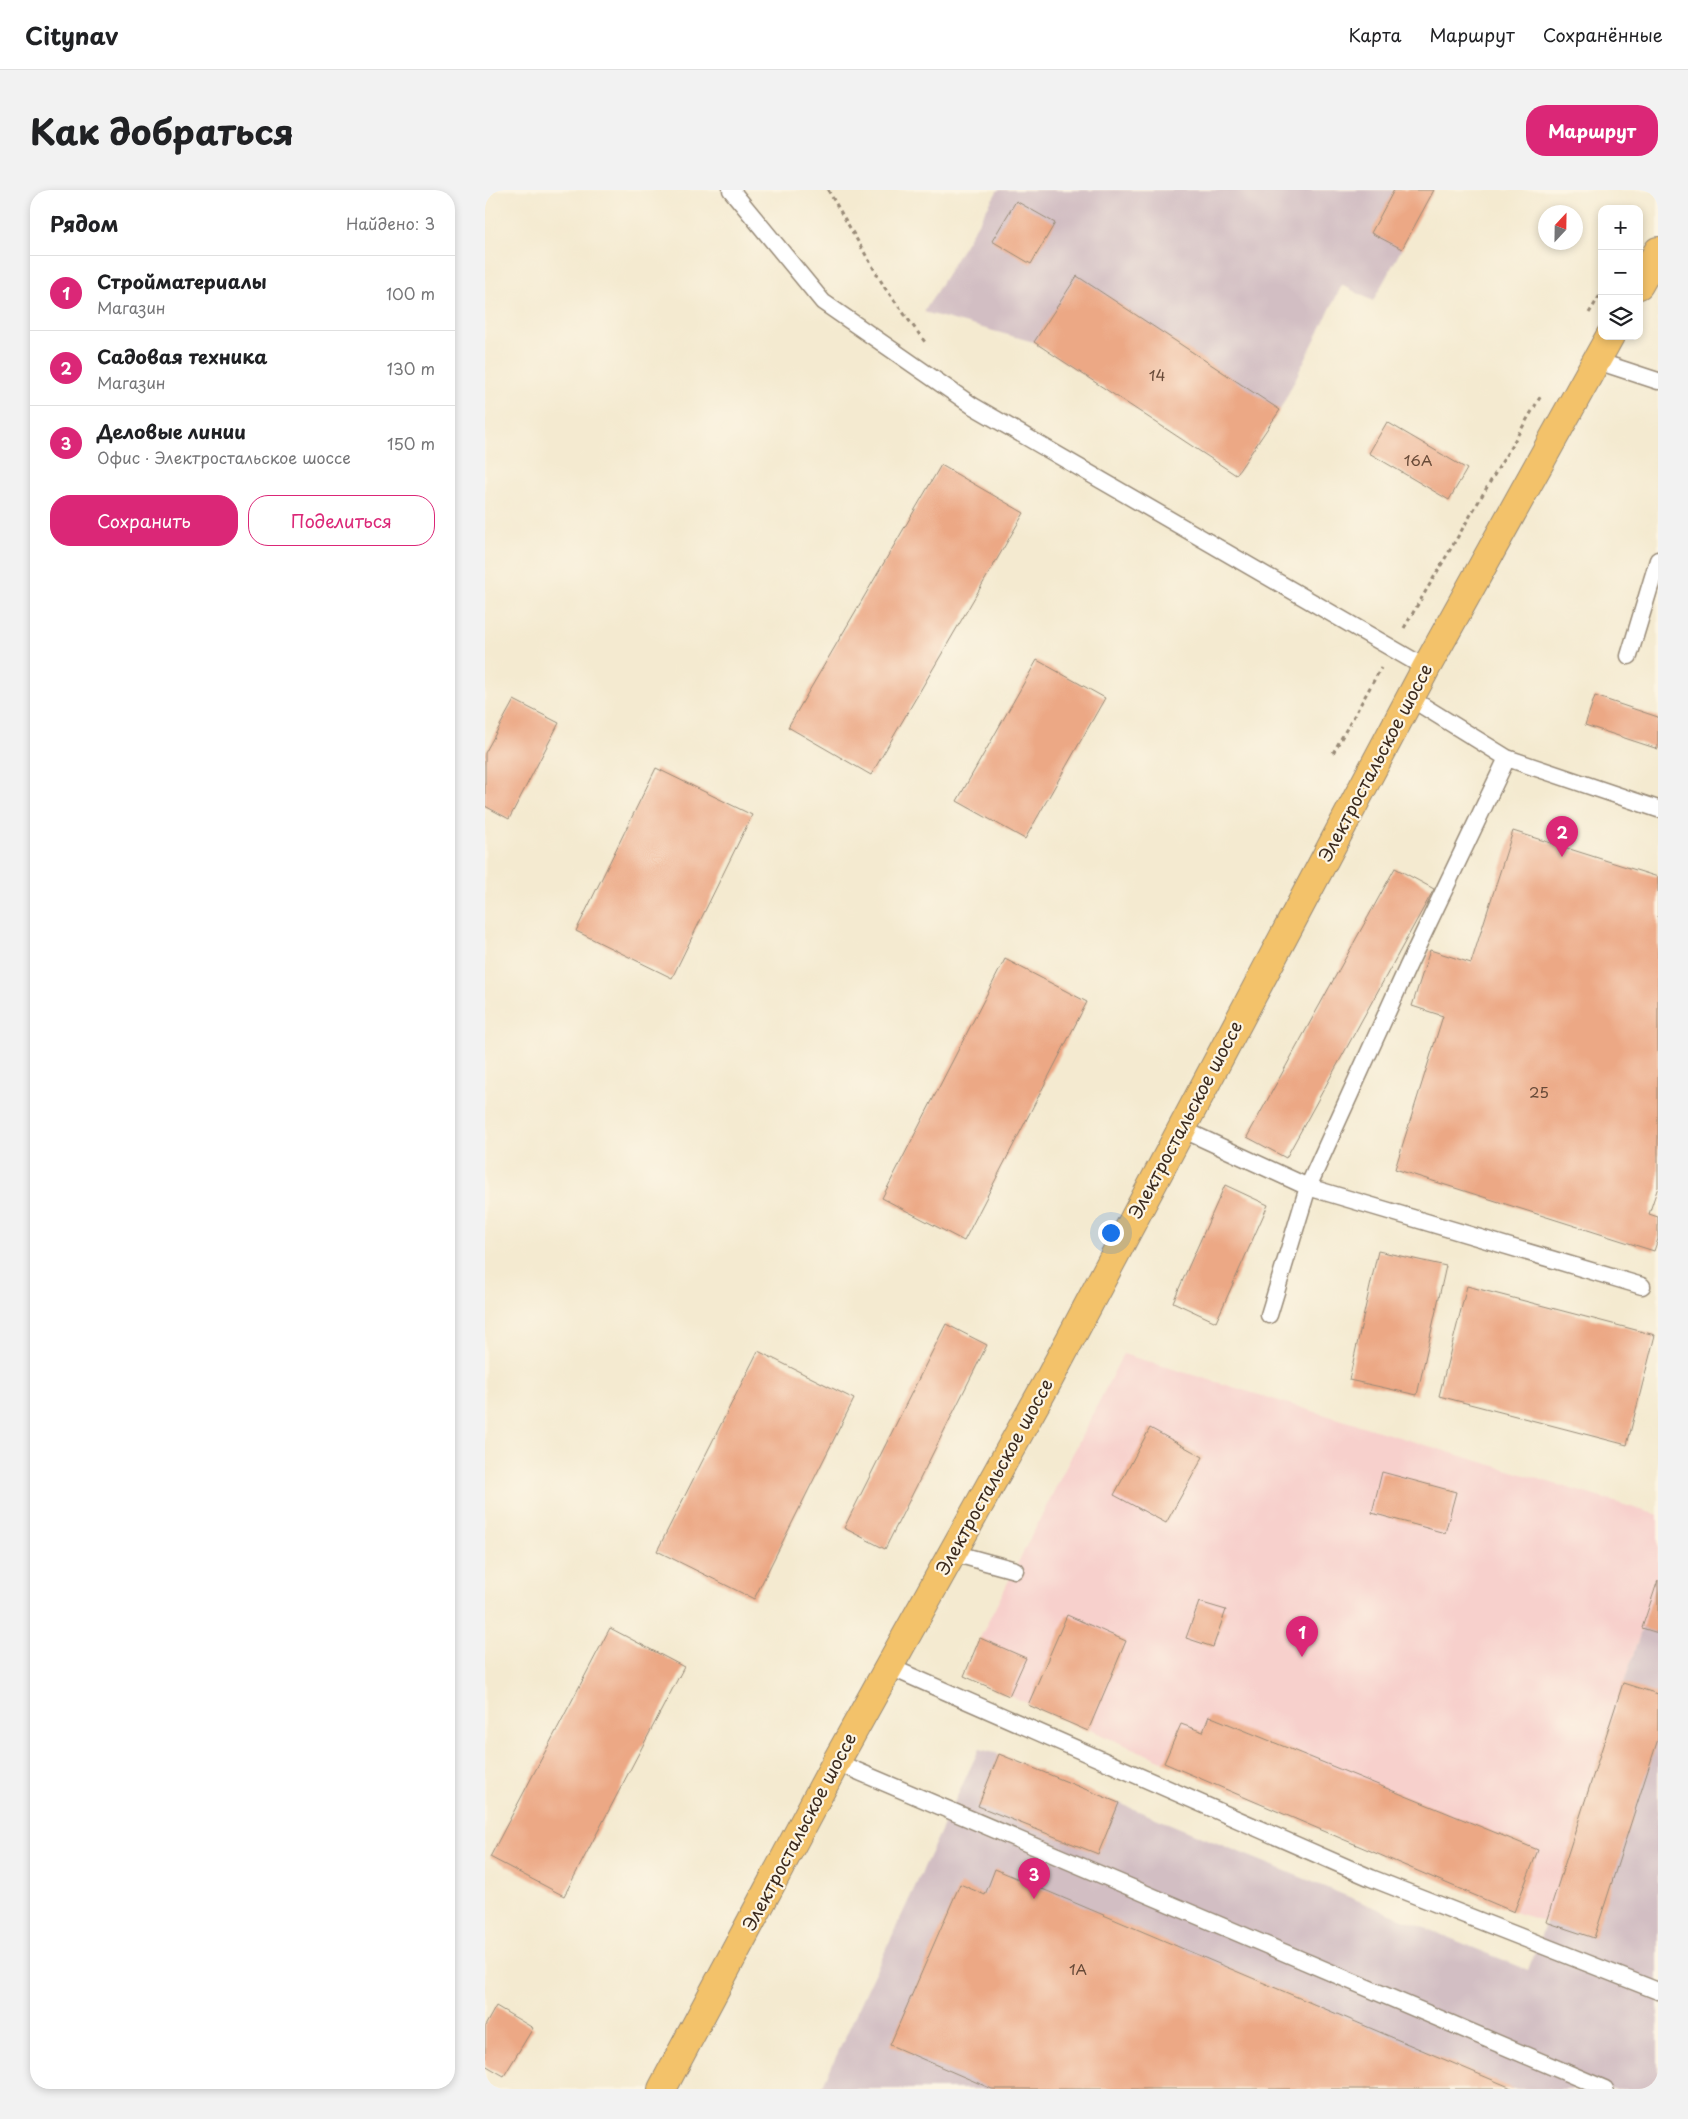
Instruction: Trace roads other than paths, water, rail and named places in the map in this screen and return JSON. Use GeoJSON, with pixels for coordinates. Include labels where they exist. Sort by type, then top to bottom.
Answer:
{"type":"FeatureCollection","features":[{"type":"Feature","properties":{"kind":"main road"},"geometry":{"type":"LineString","coordinates":[[1643,277],[1658,250]]}},
{"type":"Feature","properties":{"kind":"main road","name":"Электростальское шоссе"},"geometry":{"type":"LineString","coordinates":[[662,2089],[836,1762],[1047,1383],[1426,668],[1608,340]]}},
{"type":"Feature","properties":{"kind":"lane"},"geometry":{"type":"LineString","coordinates":[[731,190],[823,302],[965,401],[1426,668]]}},
{"type":"Feature","properties":{"kind":"lane"},"geometry":{"type":"LineString","coordinates":[[1597,361],[1658,381]]}},
{"type":"Feature","properties":{"kind":"lane"},"geometry":{"type":"LineString","coordinates":[[1629,656],[1658,560]]}},
{"type":"Feature","properties":{"kind":"lane"},"geometry":{"type":"LineString","coordinates":[[1410,698],[1507,758],[1658,809]]}},
{"type":"Feature","properties":{"kind":"lane"},"geometry":{"type":"LineString","coordinates":[[1269,1315],[1308,1188],[1412,958],[1507,758]]}},
{"type":"Feature","properties":{"kind":"lane"},"geometry":{"type":"LineString","coordinates":[[1182,1129],[1308,1188],[1641,1286]]}},
{"type":"Feature","properties":{"kind":"lane"},"geometry":{"type":"LineString","coordinates":[[953,1553],[1015,1570]]}},
{"type":"Feature","properties":{"kind":"lane"},"geometry":{"type":"LineString","coordinates":[[890,1667],[1371,1878],[1658,1991]]}},
{"type":"Feature","properties":{"kind":"lane"},"geometry":{"type":"LineString","coordinates":[[836,1762],[1605,2089]]}},
{"type":"Feature","properties":{"kind":"place","name":"Садовая техника"},"geometry":{"type":"Point","coordinates":[1562,857]}},
{"type":"Feature","properties":{"kind":"place","name":"Стройматериалы"},"geometry":{"type":"Point","coordinates":[1302,1657]}},
{"type":"Feature","properties":{"kind":"place","name":"Деловые линии"},"geometry":{"type":"Point","coordinates":[1034,1899]}}]}
